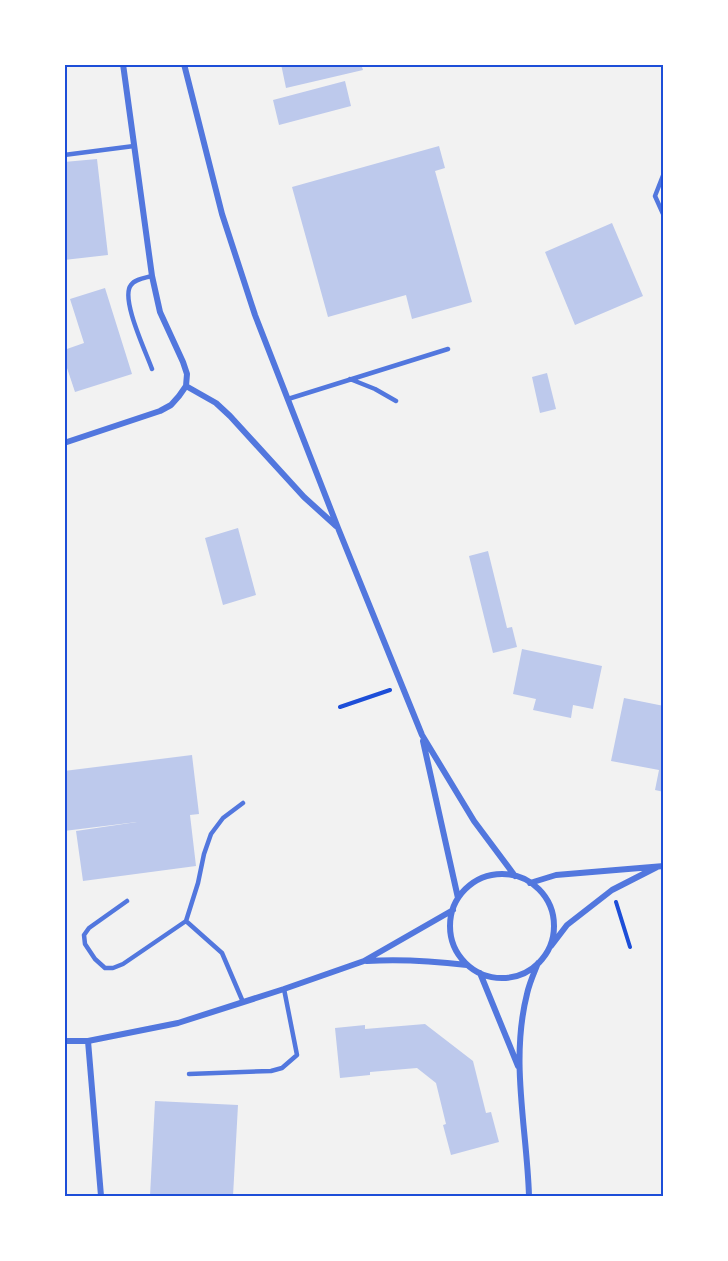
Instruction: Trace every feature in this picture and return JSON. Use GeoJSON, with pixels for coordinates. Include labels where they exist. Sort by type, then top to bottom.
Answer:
{"type":"FeatureCollection","features":[{"type":"Feature","properties":{"kind":"street"},"geometry":{"type":"LineString","coordinates":[[64,443],[160,411],[171,405],[186,386],[187,374],[160,312],[152,276],[123,64]]}},
{"type":"Feature","properties":{"kind":"street"},"geometry":{"type":"LineString","coordinates":[[184,64],[222,214],[255,315],[402,686],[422,735],[474,821],[515,876]]}},
{"type":"Feature","properties":{"kind":"street"},"geometry":{"type":"LineString","coordinates":[[186,386],[216,403],[230,416],[304,497],[338,528]]}},
{"type":"Feature","properties":{"kind":"street"},"geometry":{"type":"LineString","coordinates":[[422,735],[458,898]]}},
{"type":"Feature","properties":{"kind":"street"},"geometry":{"type":"LineString","coordinates":[[530,883],[556,875],[660,867]]}},
{"type":"Feature","properties":{"kind":"street"},"geometry":{"type":"LineString","coordinates":[[547,951],[553,936],[553,916],[546,899],[530,883],[515,876],[495,874],[473,883],[458,898],[450,924],[453,943],[460,957],[467,965],[480,973],[495,978],[512,977],[527,972],[538,963],[567,925],[612,890],[660,867]]}},
{"type":"Feature","properties":{"kind":"street"},"geometry":{"type":"LineString","coordinates":[[64,1041],[88,1041],[178,1023],[284,989],[364,961],[453,910]]}},
{"type":"Feature","properties":{"kind":"street"},"geometry":{"type":"LineString","coordinates":[[364,961],[431,960],[467,965]]}},
{"type":"Feature","properties":{"kind":"street"},"geometry":{"type":"LineString","coordinates":[[529,1197],[519,1070],[521,1030],[527,993],[538,963]]}},
{"type":"Feature","properties":{"kind":"street"},"geometry":{"type":"LineString","coordinates":[[480,973],[519,1070]]}},
{"type":"Feature","properties":{"kind":"street"},"geometry":{"type":"LineString","coordinates":[[88,1041],[101,1197]]}},
{"type":"Feature","properties":{"kind":"lane"},"geometry":{"type":"LineString","coordinates":[[64,155],[134,146]]}},
{"type":"Feature","properties":{"kind":"lane"},"geometry":{"type":"LineString","coordinates":[[663,173],[655,196],[663,216]]}},
{"type":"Feature","properties":{"kind":"lane"},"geometry":{"type":"LineString","coordinates":[[152,276],[135,280],[129,286],[127,295],[130,311],[152,369]]}},
{"type":"Feature","properties":{"kind":"lane"},"geometry":{"type":"LineString","coordinates":[[288,399],[448,349]]}},
{"type":"Feature","properties":{"kind":"lane"},"geometry":{"type":"LineString","coordinates":[[350,379],[396,401]]}},
{"type":"Feature","properties":{"kind":"lane"},"geometry":{"type":"LineString","coordinates":[[127,901],[89,928],[84,935],[84,944],[94,959],[105,968],[123,964],[186,921],[211,834],[223,818],[243,803]]}},
{"type":"Feature","properties":{"kind":"lane"},"geometry":{"type":"LineString","coordinates":[[186,921],[222,953],[243,1002]]}},
{"type":"Feature","properties":{"kind":"lane"},"geometry":{"type":"LineString","coordinates":[[189,1074],[270,1071],[282,1068],[297,1055],[284,989]]}},
{"type":"Feature","properties":{"kind":"path"},"geometry":{"type":"LineString","coordinates":[[340,707],[402,686]]}},
{"type":"Feature","properties":{"kind":"path"},"geometry":{"type":"LineString","coordinates":[[612,890],[630,947]]}},
{"type":"Feature","properties":{"kind":"building"},"geometry":{"type":"Polygon","coordinates":[[[281,64],[361,64],[363,70],[286,88],[281,64]]]}},
{"type":"Feature","properties":{"kind":"building"},"geometry":{"type":"Polygon","coordinates":[[[345,81],[351,106],[279,125],[273,100],[345,81]]]}},
{"type":"Feature","properties":{"kind":"building"},"geometry":{"type":"Polygon","coordinates":[[[439,146],[445,168],[435,171],[472,302],[412,319],[406,295],[328,317],[292,187],[439,146]]]}},
{"type":"Feature","properties":{"kind":"building"},"geometry":{"type":"Polygon","coordinates":[[[97,159],[108,255],[64,260],[64,162],[97,159]]]}},
{"type":"Feature","properties":{"kind":"building"},"geometry":{"type":"Polygon","coordinates":[[[612,223],[643,296],[575,325],[545,252],[612,223]]]}},
{"type":"Feature","properties":{"kind":"building"},"geometry":{"type":"Polygon","coordinates":[[[105,288],[132,374],[75,392],[64,359],[64,350],[84,343],[70,299],[105,288]]]}},
{"type":"Feature","properties":{"kind":"building"},"geometry":{"type":"Polygon","coordinates":[[[547,373],[556,409],[540,413],[532,377],[547,373]]]}},
{"type":"Feature","properties":{"kind":"building"},"geometry":{"type":"Polygon","coordinates":[[[238,528],[256,595],[223,605],[205,538],[238,528]]]}},
{"type":"Feature","properties":{"kind":"building"},"geometry":{"type":"Polygon","coordinates":[[[488,551],[507,628],[512,627],[517,647],[493,653],[469,556],[488,551]]]}},
{"type":"Feature","properties":{"kind":"building"},"geometry":{"type":"Polygon","coordinates":[[[522,649],[602,666],[593,709],[573,705],[571,718],[533,710],[536,699],[513,694],[522,649]]]}},
{"type":"Feature","properties":{"kind":"building"},"geometry":{"type":"Polygon","coordinates":[[[624,698],[664,706],[664,792],[655,790],[659,770],[611,761],[624,698]]]}},
{"type":"Feature","properties":{"kind":"building"},"geometry":{"type":"Polygon","coordinates":[[[192,755],[199,814],[190,815],[196,866],[83,881],[76,831],[137,822],[64,831],[64,771],[192,755]]]}},
{"type":"Feature","properties":{"kind":"building"},"geometry":{"type":"Polygon","coordinates":[[[425,1024],[473,1061],[486,1113],[491,1112],[499,1142],[451,1155],[436,1083],[417,1068],[370,1072],[370,1075],[340,1078],[335,1028],[365,1025],[365,1029],[425,1024]]]}},
{"type":"Feature","properties":{"kind":"building"},"geometry":{"type":"Polygon","coordinates":[[[155,1101],[238,1105],[233,1196],[150,1196],[155,1101]]]}}]}
